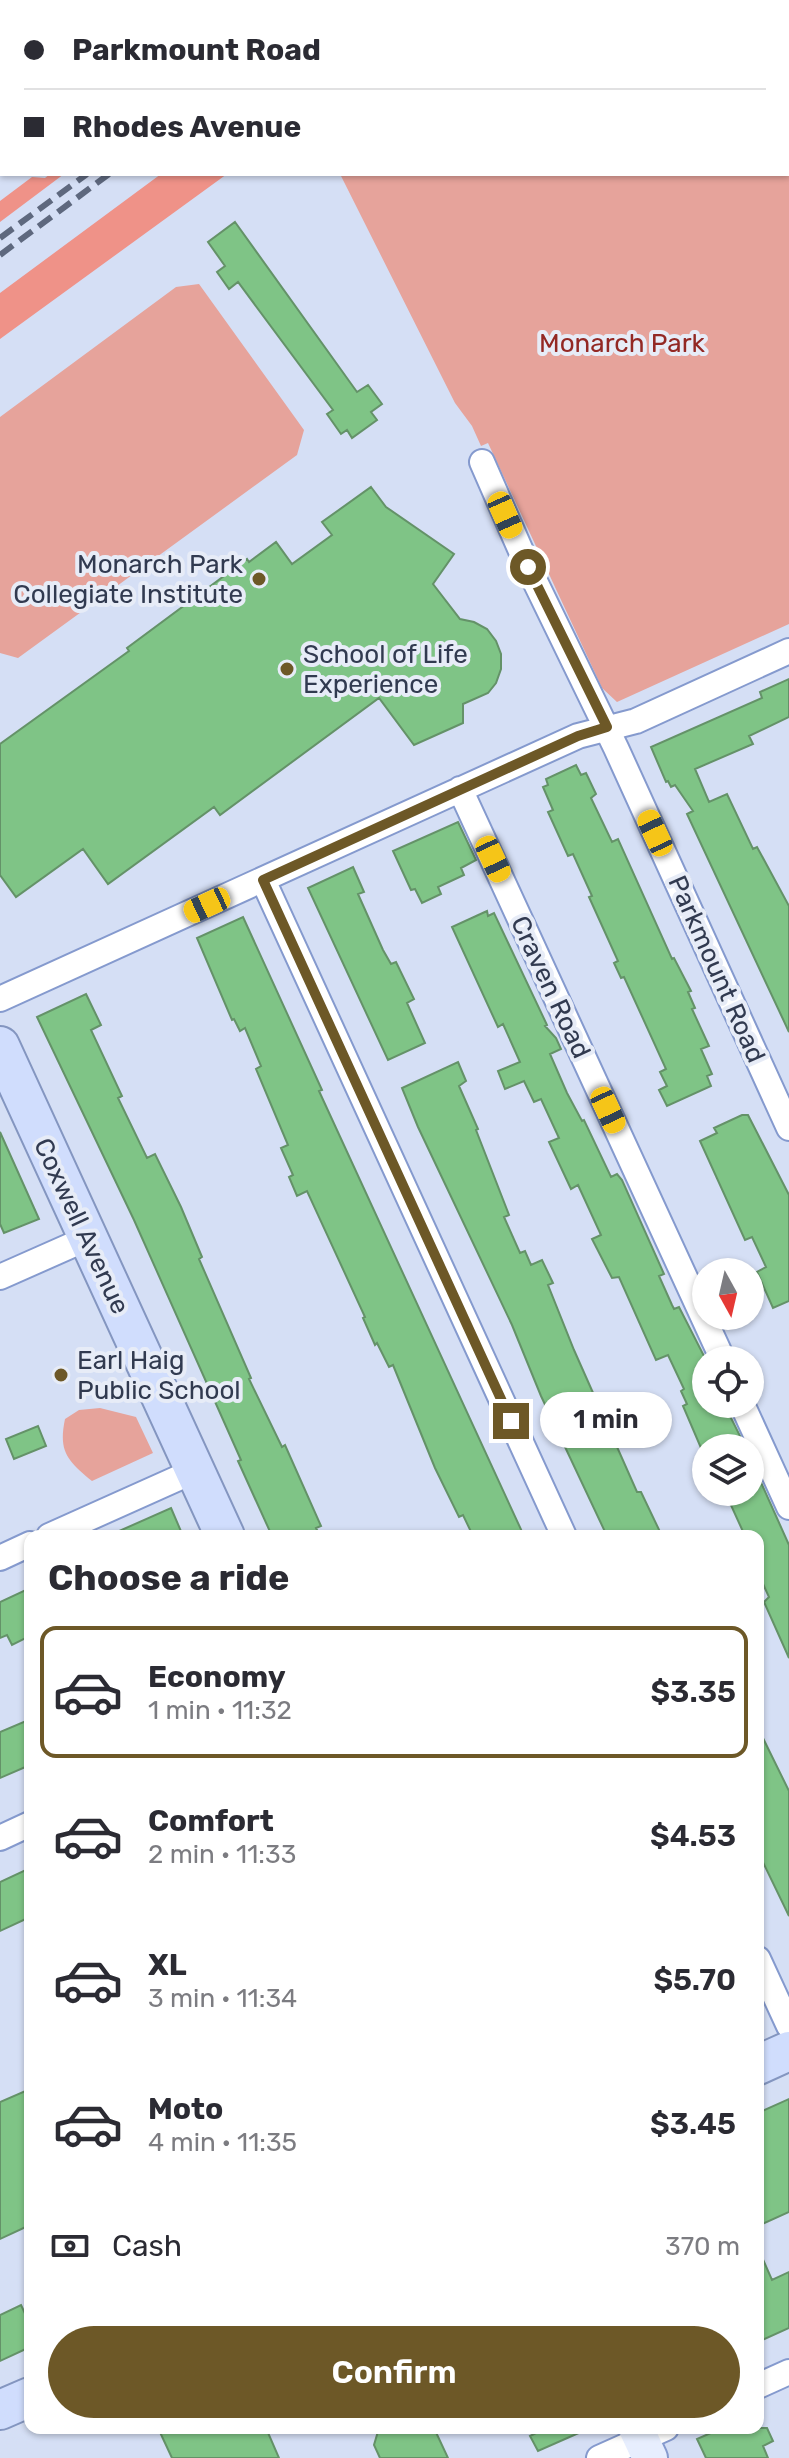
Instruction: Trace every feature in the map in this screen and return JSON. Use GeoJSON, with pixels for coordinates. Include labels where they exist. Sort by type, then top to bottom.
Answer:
{"type":"FeatureCollection","features":[{"type":"Feature","properties":{"kind":"main road","name":"Coxwell Avenue"},"geometry":{"type":"LineString","coordinates":[[0,1046],[222,1530]]}},
{"type":"Feature","properties":{"kind":"main road"},"geometry":{"type":"LineString","coordinates":[[764,2062],[789,2051]]}},
{"type":"Feature","properties":{"kind":"main road"},"geometry":{"type":"LineString","coordinates":[[0,2410],[24,2400]]}},
{"type":"Feature","properties":{"kind":"street","name":"Parkmount Road"},"geometry":{"type":"LineString","coordinates":[[482,462],[528,567],[607,727],[789,1128]]}},
{"type":"Feature","properties":{"kind":"street"},"geometry":{"type":"LineString","coordinates":[[0,999],[578,736],[636,721],[789,651]]}},
{"type":"Feature","properties":{"kind":"street","name":"Craven Road"},"geometry":{"type":"LineString","coordinates":[[460,789],[717,1346]]}},
{"type":"Feature","properties":{"kind":"street"},"geometry":{"type":"LineString","coordinates":[[263,880],[561,1530]]}},
{"type":"Feature","properties":{"kind":"street"},"geometry":{"type":"LineString","coordinates":[[0,1277],[88,1238]]}},
{"type":"Feature","properties":{"kind":"street"},"geometry":{"type":"LineString","coordinates":[[750,1418],[782,1472],[789,1507]]}},
{"type":"Feature","properties":{"kind":"street"},"geometry":{"type":"LineString","coordinates":[[62,1530],[194,1471]]}},
{"type":"Feature","properties":{"kind":"street"},"geometry":{"type":"LineString","coordinates":[[0,1558],[24,1547]]}},
{"type":"Feature","properties":{"kind":"street"},"geometry":{"type":"LineString","coordinates":[[0,1838],[24,1827]]}},
{"type":"Feature","properties":{"kind":"street"},"geometry":{"type":"LineString","coordinates":[[764,1972],[789,2026]]}},
{"type":"Feature","properties":{"kind":"street"},"geometry":{"type":"LineString","coordinates":[[764,2383],[789,2372]]}},
{"type":"Feature","properties":{"kind":"street"},"geometry":{"type":"LineString","coordinates":[[599,2458],[648,2438]]}},
{"type":"Feature","properties":{"kind":"green space","name":"Monarch Park"},"geometry":{"type":"Polygon","coordinates":[[[341,176],[789,176],[789,624],[617,702],[602,688],[488,443],[481,446],[472,426],[455,403],[341,176]]]}},
{"type":"Feature","properties":{"kind":"green space"},"geometry":{"type":"Polygon","coordinates":[[[199,284],[304,430],[297,455],[18,658],[0,653],[0,417],[176,287],[199,284]]]}},
{"type":"Feature","properties":{"kind":"green space"},"geometry":{"type":"Polygon","coordinates":[[[100,1408],[136,1417],[153,1453],[92,1481],[67,1455],[63,1430],[65,1419],[79,1410],[100,1408]]]}},
{"type":"Feature","properties":{"kind":"shaded area"},"geometry":{"type":"Polygon","coordinates":[[[61,176],[0,222],[0,201],[32,177],[61,176]]]}},
{"type":"Feature","properties":{"kind":"shaded area"},"geometry":{"type":"Polygon","coordinates":[[[158,176],[224,176],[0,339],[0,293],[158,176]]]}},
{"type":"Feature","properties":{"kind":"building"},"geometry":{"type":"Polygon","coordinates":[[[235,222],[357,392],[368,385],[382,404],[371,412],[377,420],[352,438],[347,430],[341,434],[327,414],[333,410],[238,282],[229,289],[217,272],[225,266],[208,242],[235,222]]]}},
{"type":"Feature","properties":{"kind":"building","name":"Monarch Park Collegiate Institute"},"geometry":{"type":"Polygon","coordinates":[[[371,487],[386,507],[454,554],[433,584],[460,619],[487,629],[496,641],[501,654],[501,669],[496,683],[488,693],[463,704],[463,723],[414,745],[379,698],[220,815],[214,807],[108,884],[83,849],[16,897],[0,875],[0,744],[129,651],[127,648],[247,559],[249,562],[276,542],[292,564],[332,535],[322,522],[371,487]]]}},
{"type":"Feature","properties":{"kind":"building"},"geometry":{"type":"Polygon","coordinates":[[[789,679],[789,717],[749,736],[753,744],[695,769],[709,802],[727,794],[753,849],[757,847],[789,906],[789,1032],[687,814],[693,811],[675,785],[671,787],[666,782],[651,747],[762,698],[760,692],[789,679]]]}},
{"type":"Feature","properties":{"kind":"building"},"geometry":{"type":"Polygon","coordinates":[[[576,765],[581,775],[586,773],[596,794],[591,798],[612,842],[618,839],[672,959],[691,991],[688,992],[695,1008],[692,1009],[709,1046],[701,1049],[712,1074],[707,1076],[711,1086],[667,1106],[659,1090],[667,1086],[660,1072],[666,1069],[624,977],[621,978],[614,963],[618,961],[573,854],[568,856],[548,812],[553,810],[543,787],[548,785],[546,779],[576,765]]]}},
{"type":"Feature","properties":{"kind":"building"},"geometry":{"type":"Polygon","coordinates":[[[458,822],[476,860],[461,868],[464,875],[438,887],[441,894],[422,903],[415,889],[411,890],[393,851],[458,822]]]}},
{"type":"Feature","properties":{"kind":"building"},"geometry":{"type":"Polygon","coordinates":[[[353,867],[364,892],[358,894],[383,950],[391,964],[396,962],[414,999],[407,1003],[425,1043],[388,1060],[308,888],[353,867]]]}},
{"type":"Feature","properties":{"kind":"building"},"geometry":{"type":"Polygon","coordinates":[[[487,911],[488,916],[494,913],[545,1026],[561,1049],[550,1054],[567,1093],[584,1120],[611,1177],[617,1174],[622,1180],[664,1274],[659,1276],[672,1305],[674,1309],[679,1307],[699,1346],[692,1346],[692,1418],[731,1418],[739,1434],[695,1434],[683,1406],[687,1404],[681,1391],[684,1389],[668,1355],[656,1360],[619,1277],[612,1278],[592,1239],[601,1235],[578,1185],[571,1189],[549,1142],[559,1138],[541,1099],[534,1102],[524,1081],[505,1089],[498,1071],[520,1062],[503,1024],[498,1027],[452,927],[487,911]]]}},
{"type":"Feature","properties":{"kind":"building"},"geometry":{"type":"Polygon","coordinates":[[[243,917],[322,1090],[319,1091],[521,1530],[470,1530],[463,1515],[459,1517],[435,1468],[393,1365],[389,1367],[377,1343],[375,1345],[307,1191],[297,1196],[289,1177],[293,1175],[281,1148],[288,1145],[256,1069],[261,1066],[245,1028],[240,1031],[232,1020],[197,938],[243,917]]]}},
{"type":"Feature","properties":{"kind":"building"},"geometry":{"type":"Polygon","coordinates":[[[86,994],[101,1025],[91,1030],[122,1096],[118,1098],[147,1158],[155,1154],[181,1207],[249,1379],[282,1447],[285,1445],[321,1526],[317,1530],[269,1530],[134,1220],[37,1017],[86,994]]]}},
{"type":"Feature","properties":{"kind":"building"},"geometry":{"type":"Polygon","coordinates":[[[458,1062],[466,1081],[459,1086],[509,1215],[504,1217],[520,1253],[525,1251],[531,1265],[542,1260],[553,1283],[548,1285],[574,1350],[637,1492],[641,1492],[659,1530],[604,1530],[402,1088],[458,1062]]]}},
{"type":"Feature","properties":{"kind":"building"},"geometry":{"type":"Polygon","coordinates":[[[748,1115],[789,1195],[789,1301],[773,1308],[764,1288],[764,1258],[752,1237],[745,1240],[700,1141],[717,1133],[714,1128],[748,1115]]]}},
{"type":"Feature","properties":{"kind":"building"},"geometry":{"type":"Polygon","coordinates":[[[0,1132],[39,1219],[4,1233],[0,1224],[0,1132]]]}},
{"type":"Feature","properties":{"kind":"building"},"geometry":{"type":"Polygon","coordinates":[[[38,1426],[46,1446],[14,1459],[6,1439],[38,1426]]]}},
{"type":"Feature","properties":{"kind":"building"},"geometry":{"type":"Polygon","coordinates":[[[764,1489],[789,1545],[789,1658],[764,1602],[769,1597],[764,1586],[764,1530],[742,1530],[731,1506],[764,1506],[764,1489]]]}},
{"type":"Feature","properties":{"kind":"building"},"geometry":{"type":"Polygon","coordinates":[[[171,1508],[180,1530],[122,1530],[171,1508]]]}},
{"type":"Feature","properties":{"kind":"building"},"geometry":{"type":"Polygon","coordinates":[[[24,1591],[24,1639],[12,1645],[7,1635],[0,1638],[0,1602],[24,1591]]]}},
{"type":"Feature","properties":{"kind":"building"},"geometry":{"type":"Polygon","coordinates":[[[24,1722],[24,1768],[0,1778],[0,1732],[24,1722]]]}},
{"type":"Feature","properties":{"kind":"building"},"geometry":{"type":"Polygon","coordinates":[[[764,1740],[789,1791],[789,1916],[764,1864],[764,1740]]]}},
{"type":"Feature","properties":{"kind":"building"},"geometry":{"type":"Polygon","coordinates":[[[24,1871],[24,1920],[0,1931],[0,1882],[24,1871]]]}},
{"type":"Feature","properties":{"kind":"building"},"geometry":{"type":"Polygon","coordinates":[[[24,2092],[24,2228],[0,2239],[0,2102],[24,2092]]]}},
{"type":"Feature","properties":{"kind":"building"},"geometry":{"type":"Polygon","coordinates":[[[789,2099],[789,2212],[764,2223],[764,2110],[789,2099]]]}},
{"type":"Feature","properties":{"kind":"building"},"geometry":{"type":"Polygon","coordinates":[[[764,2262],[772,2280],[789,2272],[789,2328],[764,2339],[764,2262]]]}},
{"type":"Feature","properties":{"kind":"building"},"geometry":{"type":"Polygon","coordinates":[[[21,2305],[24,2311],[24,2350],[0,2361],[0,2315],[21,2305]]]}},
{"type":"Feature","properties":{"kind":"building"},"geometry":{"type":"Polygon","coordinates":[[[764,2428],[767,2428],[773,2441],[763,2446],[768,2458],[706,2458],[697,2439],[708,2434],[764,2434],[764,2428]]]}},
{"type":"Feature","properties":{"kind":"building"},"geometry":{"type":"Polygon","coordinates":[[[161,2434],[269,2434],[279,2458],[172,2458],[161,2434]]]}},
{"type":"Feature","properties":{"kind":"building"},"geometry":{"type":"Polygon","coordinates":[[[377,2434],[437,2434],[448,2458],[380,2458],[374,2445],[377,2434]]]}},
{"type":"Feature","properties":{"kind":"building"},"geometry":{"type":"Polygon","coordinates":[[[534,2434],[576,2434],[538,2451],[530,2436],[534,2434]]]}},
{"type":"Feature","properties":{"kind":"railway"},"geometry":{"type":"LineString","coordinates":[[0,238],[84,176]]}},
{"type":"Feature","properties":{"kind":"railway"},"geometry":{"type":"LineString","coordinates":[[0,255],[106,176]]}},
{"type":"Feature","properties":{"kind":"place","name":"Monarch Park Collegiate Institute"},"geometry":{"type":"Point","coordinates":[259,579]}},
{"type":"Feature","properties":{"kind":"place","name":"School of Life Experience"},"geometry":{"type":"Point","coordinates":[287,669]}},
{"type":"Feature","properties":{"kind":"place","name":"Earl Haig Public School"},"geometry":{"type":"Point","coordinates":[61,1375]}},
{"type":"Feature","properties":{"kind":"route"},"geometry":{"type":"LineString","coordinates":[[511,1421],[263,880],[578,736],[607,727],[528,567]]}}]}
